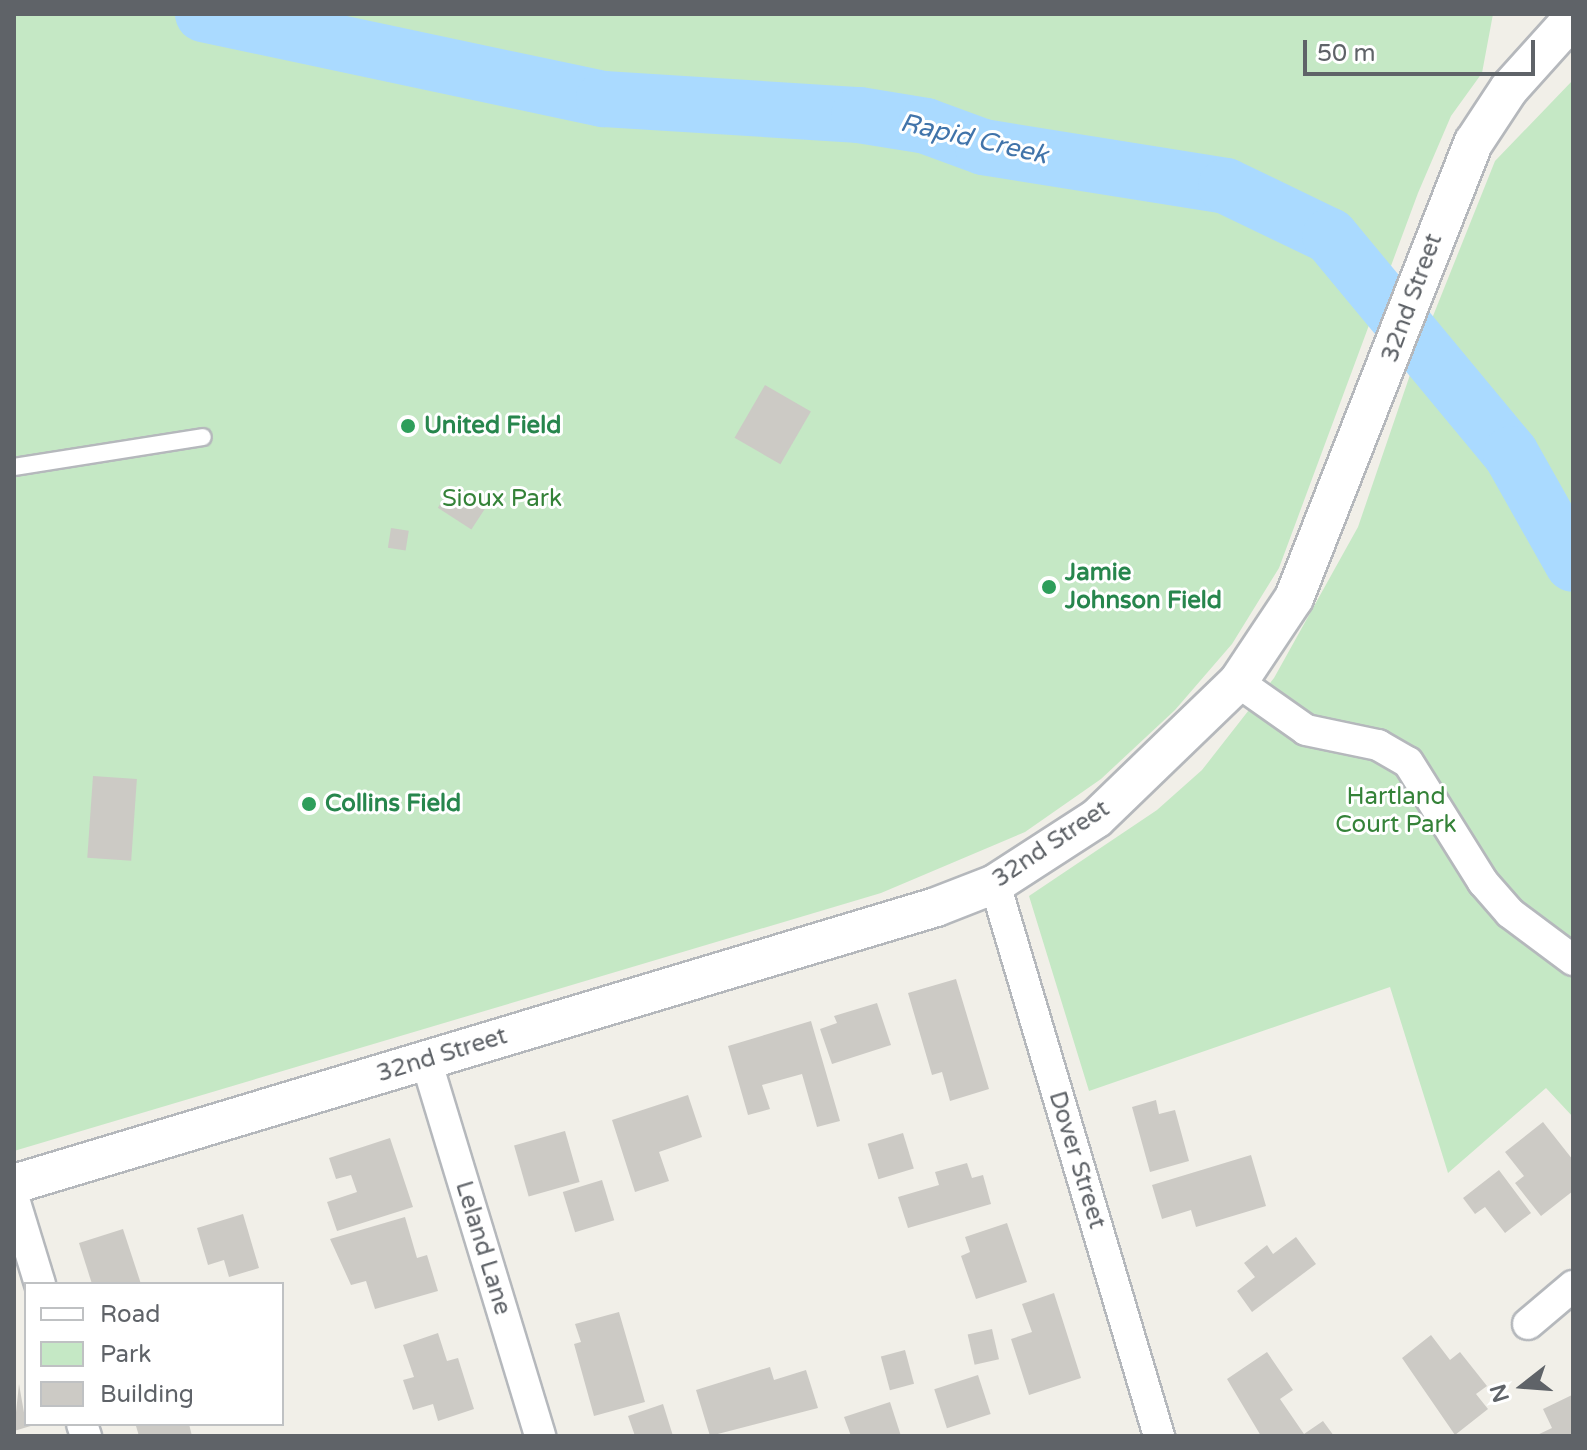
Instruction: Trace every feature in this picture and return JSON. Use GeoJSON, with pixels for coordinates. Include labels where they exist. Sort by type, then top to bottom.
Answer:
{"type":"FeatureCollection","features":[{"type":"Feature","properties":{"kind":"street","name":"32nd Street"},"geometry":{"type":"LineString","coordinates":[[14,1184],[936,907],[995,884],[1097,818],[1238,682],[1294,598],[1377,394],[1439,222],[1485,122],[1573,18]]}},
{"type":"Feature","properties":{"kind":"street"},"geometry":{"type":"LineString","coordinates":[[1238,682],[1306,730],[1378,745],[1408,762],[1483,882],[1510,913],[1573,960]]}},
{"type":"Feature","properties":{"kind":"street","name":"Dover Street"},"geometry":{"type":"LineString","coordinates":[[995,884],[1156,1435]]}},
{"type":"Feature","properties":{"kind":"street","name":"Leland Lane"},"geometry":{"type":"LineString","coordinates":[[426,1060],[540,1436]]}},
{"type":"Feature","properties":{"kind":"street"},"geometry":{"type":"LineString","coordinates":[[14,1199],[39,1282]]}},
{"type":"Feature","properties":{"kind":"street"},"geometry":{"type":"LineString","coordinates":[[1528,1324],[1573,1286]]}},
{"type":"Feature","properties":{"kind":"lane"},"geometry":{"type":"LineString","coordinates":[[14,467],[203,437]]}},
{"type":"Feature","properties":{"kind":"green space","name":"Sioux Park"},"geometry":{"type":"Polygon","coordinates":[[[14,14],[1493,14],[1482,73],[1451,116],[1418,193],[1279,568],[1232,644],[1175,710],[1101,779],[1025,832],[881,893],[14,1151],[14,14]]]}},
{"type":"Feature","properties":{"kind":"green space","name":"Hartland Court Park"},"geometry":{"type":"Polygon","coordinates":[[[1573,80],[1573,1117],[1546,1088],[1448,1173],[1390,987],[1089,1091],[1029,896],[1157,810],[1202,770],[1274,678],[1358,527],[1413,366],[1495,161],[1573,80]]]}},
{"type":"Feature","properties":{"kind":"building"},"geometry":{"type":"Polygon","coordinates":[[[765,385],[811,412],[780,464],[734,438],[765,385]]]}},
{"type":"Feature","properties":{"kind":"building"},"geometry":{"type":"Polygon","coordinates":[[[452,486],[486,508],[471,530],[438,508],[452,486]]]}},
{"type":"Feature","properties":{"kind":"building"},"geometry":{"type":"Polygon","coordinates":[[[391,528],[409,531],[406,551],[388,548],[391,528]]]}},
{"type":"Feature","properties":{"kind":"building"},"geometry":{"type":"Polygon","coordinates":[[[93,776],[137,779],[131,861],[87,858],[93,776]]]}},
{"type":"Feature","properties":{"kind":"building"},"geometry":{"type":"Polygon","coordinates":[[[956,979],[989,1089],[950,1101],[942,1072],[932,1075],[908,993],[956,979]]]}},
{"type":"Feature","properties":{"kind":"building"},"geometry":{"type":"Polygon","coordinates":[[[877,1003],[891,1045],[832,1064],[820,1029],[837,1023],[834,1016],[877,1003]]]}},
{"type":"Feature","properties":{"kind":"building"},"geometry":{"type":"Polygon","coordinates":[[[811,1021],[840,1121],[817,1127],[802,1074],[762,1085],[770,1109],[748,1115],[728,1046],[811,1021]]]}},
{"type":"Feature","properties":{"kind":"building"},"geometry":{"type":"Polygon","coordinates":[[[688,1095],[702,1137],[659,1152],[669,1181],[635,1192],[612,1120],[688,1095]]]}},
{"type":"Feature","properties":{"kind":"building"},"geometry":{"type":"Polygon","coordinates":[[[1156,1100],[1159,1114],[1175,1110],[1189,1161],[1150,1172],[1132,1107],[1156,1100]]]}},
{"type":"Feature","properties":{"kind":"building"},"geometry":{"type":"Polygon","coordinates":[[[1543,1122],[1573,1160],[1573,1191],[1541,1216],[1515,1183],[1524,1176],[1505,1152],[1543,1122]]]}},
{"type":"Feature","properties":{"kind":"building"},"geometry":{"type":"Polygon","coordinates":[[[565,1131],[580,1182],[529,1197],[514,1146],[565,1131]]]}},
{"type":"Feature","properties":{"kind":"building"},"geometry":{"type":"Polygon","coordinates":[[[903,1133],[914,1168],[878,1179],[868,1144],[903,1133]]]}},
{"type":"Feature","properties":{"kind":"building"},"geometry":{"type":"Polygon","coordinates":[[[390,1138],[413,1207],[337,1231],[327,1202],[357,1192],[351,1175],[336,1179],[329,1158],[390,1138]]]}},
{"type":"Feature","properties":{"kind":"building"},"geometry":{"type":"Polygon","coordinates":[[[1251,1155],[1266,1206],[1196,1227],[1191,1210],[1162,1219],[1152,1185],[1251,1155]]]}},
{"type":"Feature","properties":{"kind":"building"},"geometry":{"type":"Polygon","coordinates":[[[967,1163],[972,1178],[983,1175],[991,1204],[908,1228],[898,1197],[939,1185],[935,1172],[967,1163]]]}},
{"type":"Feature","properties":{"kind":"building"},"geometry":{"type":"Polygon","coordinates":[[[1499,1170],[1531,1213],[1505,1233],[1485,1207],[1475,1214],[1463,1198],[1499,1170]]]}},
{"type":"Feature","properties":{"kind":"building"},"geometry":{"type":"Polygon","coordinates":[[[602,1180],[614,1220],[575,1232],[563,1192],[602,1180]]]}},
{"type":"Feature","properties":{"kind":"building"},"geometry":{"type":"Polygon","coordinates":[[[243,1214],[259,1268],[229,1277],[224,1260],[208,1265],[197,1228],[243,1214]]]}},
{"type":"Feature","properties":{"kind":"building"},"geometry":{"type":"Polygon","coordinates":[[[405,1217],[417,1258],[427,1255],[438,1291],[375,1309],[366,1281],[351,1285],[330,1239],[405,1217]]]}},
{"type":"Feature","properties":{"kind":"building"},"geometry":{"type":"Polygon","coordinates":[[[1007,1223],[1027,1282],[976,1299],[961,1256],[970,1252],[965,1237],[1007,1223]]]}},
{"type":"Feature","properties":{"kind":"building"},"geometry":{"type":"Polygon","coordinates":[[[123,1229],[140,1282],[91,1282],[79,1243],[123,1229]]]}},
{"type":"Feature","properties":{"kind":"building"},"geometry":{"type":"Polygon","coordinates":[[[1296,1237],[1316,1264],[1252,1312],[1237,1291],[1255,1277],[1244,1263],[1267,1245],[1273,1254],[1296,1237]]]}},
{"type":"Feature","properties":{"kind":"building"},"geometry":{"type":"Polygon","coordinates":[[[1054,1293],[1081,1378],[1029,1395],[1011,1339],[1032,1332],[1022,1304],[1054,1293]]]}},
{"type":"Feature","properties":{"kind":"building"},"geometry":{"type":"Polygon","coordinates":[[[619,1312],[645,1402],[594,1416],[574,1344],[581,1342],[575,1324],[619,1312]]]}},
{"type":"Feature","properties":{"kind":"building"},"geometry":{"type":"Polygon","coordinates":[[[992,1329],[999,1359],[975,1365],[968,1335],[992,1329]]]}},
{"type":"Feature","properties":{"kind":"building"},"geometry":{"type":"Polygon","coordinates":[[[438,1333],[447,1361],[458,1358],[474,1409],[438,1421],[433,1404],[413,1410],[403,1380],[414,1377],[403,1345],[438,1333]]]}},
{"type":"Feature","properties":{"kind":"building"},"geometry":{"type":"Polygon","coordinates":[[[1431,1335],[1450,1360],[1460,1352],[1487,1386],[1476,1394],[1488,1409],[1455,1435],[1402,1358],[1431,1335]]]}},
{"type":"Feature","properties":{"kind":"building"},"geometry":{"type":"Polygon","coordinates":[[[905,1350],[914,1384],[890,1390],[881,1356],[905,1350]]]}},
{"type":"Feature","properties":{"kind":"building"},"geometry":{"type":"Polygon","coordinates":[[[1267,1352],[1293,1390],[1280,1399],[1304,1434],[1323,1421],[1334,1436],[1261,1436],[1227,1379],[1267,1352]]]}},
{"type":"Feature","properties":{"kind":"building"},"geometry":{"type":"Polygon","coordinates":[[[770,1367],[774,1380],[806,1370],[818,1408],[710,1436],[696,1390],[770,1367]]]}},
{"type":"Feature","properties":{"kind":"building"},"geometry":{"type":"Polygon","coordinates":[[[978,1375],[991,1414],[947,1428],[934,1389],[978,1375]]]}},
{"type":"Feature","properties":{"kind":"building"},"geometry":{"type":"Polygon","coordinates":[[[19,1384],[24,1426],[31,1426],[14,1431],[19,1384]]]}},
{"type":"Feature","properties":{"kind":"building"},"geometry":{"type":"Polygon","coordinates":[[[1572,1395],[1573,1436],[1535,1436],[1552,1428],[1543,1409],[1572,1395]]]}},
{"type":"Feature","properties":{"kind":"building"},"geometry":{"type":"Polygon","coordinates":[[[890,1402],[901,1436],[851,1436],[844,1417],[890,1402]]]}},
{"type":"Feature","properties":{"kind":"building"},"geometry":{"type":"Polygon","coordinates":[[[663,1404],[673,1436],[635,1436],[628,1416],[663,1404]]]}},
{"type":"Feature","properties":{"kind":"building"},"geometry":{"type":"Polygon","coordinates":[[[136,1426],[190,1426],[192,1436],[139,1436],[136,1426]]]}},
{"type":"Feature","properties":{"kind":"waterway","name":"Rapid Creek"},"geometry":{"type":"LineString","coordinates":[[203,14],[604,99],[859,115],[926,126],[983,147],[1226,186],[1330,236],[1511,454],[1573,564]]}},
{"type":"Feature","properties":{"kind":"place","name":"United Field"},"geometry":{"type":"Point","coordinates":[408,426]}},
{"type":"Feature","properties":{"kind":"place","name":"Jamie Johnson Field"},"geometry":{"type":"Point","coordinates":[1049,587]}},
{"type":"Feature","properties":{"kind":"place","name":"Collins Field"},"geometry":{"type":"Point","coordinates":[309,804]}}]}
